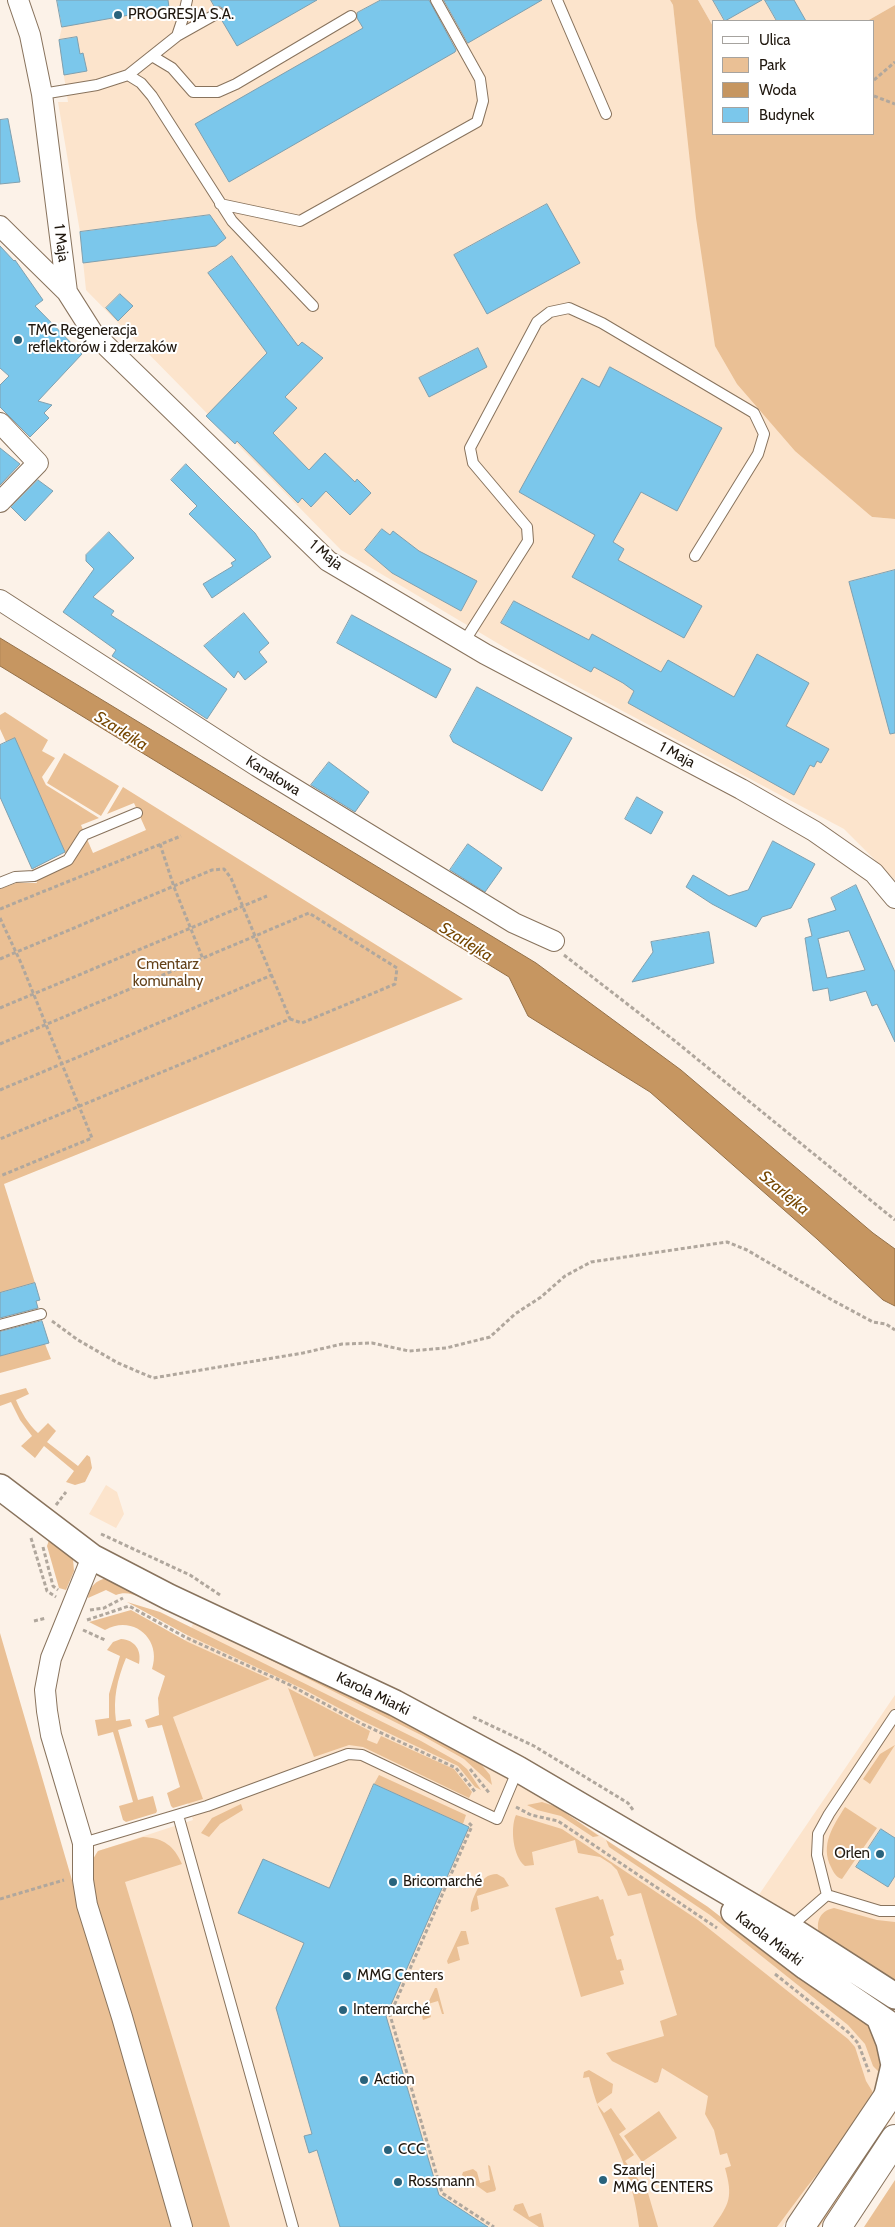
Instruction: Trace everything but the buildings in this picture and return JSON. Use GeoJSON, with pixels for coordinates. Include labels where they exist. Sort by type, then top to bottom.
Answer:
{"type":"FeatureCollection","features":[{"type":"Feature","properties":{"kind":"main road"},"geometry":{"type":"LineString","coordinates":[[800,2227],[890,2092]]}},
{"type":"Feature","properties":{"kind":"main road"},"geometry":{"type":"LineString","coordinates":[[837,2227],[895,2139]]}},
{"type":"Feature","properties":{"kind":"street","name":"1 Maja"},"geometry":{"type":"LineString","coordinates":[[18,0],[30,35],[42,94],[67,292],[93,333],[328,561],[464,642],[741,789],[814,831],[874,873],[895,898]]}},
{"type":"Feature","properties":{"kind":"street"},"geometry":{"type":"LineString","coordinates":[[0,226],[67,292]]}},
{"type":"Feature","properties":{"kind":"street"},"geometry":{"type":"LineString","coordinates":[[0,423],[38,463],[0,502]]}},
{"type":"Feature","properties":{"kind":"street","name":"Kanałowa"},"geometry":{"type":"LineString","coordinates":[[0,600],[257,766],[514,923],[554,941]]}},
{"type":"Feature","properties":{"kind":"street","name":"Karola Miarki"},"geometry":{"type":"LineString","coordinates":[[0,1487],[92,1557],[169,1597],[395,1703],[518,1769],[646,1846],[779,1932],[895,1996]]}},
{"type":"Feature","properties":{"kind":"street"},"geometry":{"type":"LineString","coordinates":[[92,1557],[54,1647],[46,1673],[45,1690],[51,1735],[83,1843],[83,1880],[91,1921],[122,2017],[182,2227]]}},
{"type":"Feature","properties":{"kind":"street","name":"Karola Miarki"},"geometry":{"type":"LineString","coordinates":[[779,1932],[806,1967],[887,2022]]}},
{"type":"Feature","properties":{"kind":"street"},"geometry":{"type":"LineString","coordinates":[[887,2022],[894,2065],[890,2092]]}},
{"type":"Feature","properties":{"kind":"lane"},"geometry":{"type":"LineString","coordinates":[[177,36],[187,0]]}},
{"type":"Feature","properties":{"kind":"lane"},"geometry":{"type":"LineString","coordinates":[[220,204],[300,221],[477,122],[483,101],[480,78],[436,0]]}},
{"type":"Feature","properties":{"kind":"lane"},"geometry":{"type":"LineString","coordinates":[[557,0],[606,114]]}},
{"type":"Feature","properties":{"kind":"lane"},"geometry":{"type":"LineString","coordinates":[[42,94],[97,85],[128,75],[177,36],[218,13]]}},
{"type":"Feature","properties":{"kind":"lane"},"geometry":{"type":"LineString","coordinates":[[152,56],[172,68],[193,92],[218,92],[236,84],[351,16]]}},
{"type":"Feature","properties":{"kind":"lane"},"geometry":{"type":"LineString","coordinates":[[128,75],[141,83],[152,96],[220,204],[245,235],[313,306]]}},
{"type":"Feature","properties":{"kind":"lane"},"geometry":{"type":"LineString","coordinates":[[464,642],[528,542],[527,527],[473,463],[470,448],[537,322],[550,312],[569,308],[602,323],[754,413],[764,434],[758,454],[695,556]]}},
{"type":"Feature","properties":{"kind":"lane"},"geometry":{"type":"LineString","coordinates":[[0,883],[15,877],[34,876],[68,860],[84,835],[137,813]]}},
{"type":"Feature","properties":{"kind":"lane"},"geometry":{"type":"LineString","coordinates":[[0,1325],[42,1314]]}},
{"type":"Feature","properties":{"kind":"lane"},"geometry":{"type":"LineString","coordinates":[[827,1895],[817,1855],[818,1834],[829,1814],[895,1715]]}},
{"type":"Feature","properties":{"kind":"lane"},"geometry":{"type":"LineString","coordinates":[[83,1843],[178,1815],[348,1754],[362,1755],[497,1819],[518,1769]]}},
{"type":"Feature","properties":{"kind":"lane"},"geometry":{"type":"LineString","coordinates":[[178,1815],[293,2227]]}},
{"type":"Feature","properties":{"kind":"lane"},"geometry":{"type":"LineString","coordinates":[[827,1895],[880,1911],[895,1911]]}},
{"type":"Feature","properties":{"kind":"lane"},"geometry":{"type":"LineString","coordinates":[[779,1932],[827,1895]]}},
{"type":"Feature","properties":{"kind":"path"},"geometry":{"type":"LineString","coordinates":[[875,79],[895,62]]}},
{"type":"Feature","properties":{"kind":"path"},"geometry":{"type":"LineString","coordinates":[[875,96],[895,104]]}},
{"type":"Feature","properties":{"kind":"path"},"geometry":{"type":"LineString","coordinates":[[0,909],[181,836]]}},
{"type":"Feature","properties":{"kind":"path"},"geometry":{"type":"LineString","coordinates":[[160,844],[174,887],[203,958]]}},
{"type":"Feature","properties":{"kind":"path"},"geometry":{"type":"LineString","coordinates":[[0,959],[212,870],[224,869],[231,878],[290,1019]]}},
{"type":"Feature","properties":{"kind":"path"},"geometry":{"type":"LineString","coordinates":[[0,1008],[266,896]]}},
{"type":"Feature","properties":{"kind":"path"},"geometry":{"type":"LineString","coordinates":[[0,1044],[309,913],[397,968],[395,984],[302,1023],[290,1019],[0,1139]]}},
{"type":"Feature","properties":{"kind":"path"},"geometry":{"type":"LineString","coordinates":[[0,918],[34,994],[92,1138],[0,1176]]}},
{"type":"Feature","properties":{"kind":"path"},"geometry":{"type":"LineString","coordinates":[[554,941],[566,958],[675,1041],[895,1220]]}},
{"type":"Feature","properties":{"kind":"path"},"geometry":{"type":"LineString","coordinates":[[0,1090],[272,975]]}},
{"type":"Feature","properties":{"kind":"path"},"geometry":{"type":"LineString","coordinates":[[42,1314],[86,1345],[118,1363],[153,1378],[303,1353],[342,1344],[372,1343],[409,1351],[446,1348],[490,1337],[515,1314],[541,1297],[565,1276],[591,1262],[727,1242],[747,1250],[873,1322],[886,1324],[895,1330]]}},
{"type":"Feature","properties":{"kind":"path"},"geometry":{"type":"LineString","coordinates":[[38,1539],[53,1586],[61,1591],[58,1598]]}},
{"type":"Feature","properties":{"kind":"path"},"geometry":{"type":"LineString","coordinates":[[105,1640],[78,1628],[85,1620],[129,1606],[185,1637],[290,1685],[362,1724],[456,1768],[476,1793],[475,1800]]}},
{"type":"Feature","properties":{"kind":"path"},"geometry":{"type":"LineString","coordinates":[[476,1793],[490,1794]]}},
{"type":"Feature","properties":{"kind":"path"},"geometry":{"type":"LineString","coordinates":[[513,1806],[531,1815],[558,1822],[720,1930]]}},
{"type":"Feature","properties":{"kind":"path"},"geometry":{"type":"LineString","coordinates":[[470,1817],[468,1822],[472,1826],[390,2015],[442,2193],[494,2227]]}},
{"type":"Feature","properties":{"kind":"path"},"geometry":{"type":"LineString","coordinates":[[0,1899],[71,1878],[83,1880]]}},
{"type":"Feature","properties":{"kind":"path"},"geometry":{"type":"LineString","coordinates":[[772,1971],[848,2032],[858,2043],[870,2073]]}},
{"type":"Feature","properties":{"kind":"shaded area"},"geometry":{"type":"Polygon","coordinates":[[[57,0],[670,0],[673,5],[687,131],[871,517],[895,519],[895,880],[844,829],[514,653],[341,550],[86,290],[80,232],[58,102],[68,102],[59,40],[62,27],[57,0]]]}},
{"type":"Feature","properties":{"kind":"shaded area"},"geometry":{"type":"Polygon","coordinates":[[[698,0],[895,0],[895,5],[869,20],[712,20],[712,24],[698,0]]]}},
{"type":"Feature","properties":{"kind":"shaded area"},"geometry":{"type":"Polygon","coordinates":[[[106,1485],[117,1492],[124,1514],[116,1528],[89,1514],[106,1485]]]}},
{"type":"Feature","properties":{"kind":"shaded area"},"geometry":{"type":"Polygon","coordinates":[[[195,1620],[480,1763],[543,1798],[708,1907],[763,1950],[868,2026],[883,2081],[856,2134],[796,2206],[782,2227],[190,2227],[95,1855],[98,1851],[193,1820],[161,1712],[168,1674],[195,1620]]]}},
{"type":"Feature","properties":{"kind":"shaded area"},"geometry":{"type":"Polygon","coordinates":[[[895,1695],[895,1983],[754,1902],[895,1695]]]}},
{"type":"Feature","properties":{"kind":"green space"},"geometry":{"type":"Polygon","coordinates":[[[670,0],[698,0],[712,24],[712,135],[875,135],[875,20],[869,20],[895,5],[895,519],[872,517],[795,451],[737,384],[715,346],[696,218],[673,5],[670,0]]]}},
{"type":"Feature","properties":{"kind":"green space","name":"Cmentarz komunalny"},"geometry":{"type":"Polygon","coordinates":[[[5,712],[48,740],[42,751],[55,758],[42,777],[46,785],[99,818],[81,825],[93,853],[146,830],[134,803],[107,814],[123,787],[463,999],[4,1184],[35,1283],[0,1293],[0,889],[16,883],[37,883],[32,870],[66,855],[15,739],[6,742],[0,729],[0,715],[5,712]]]}},
{"type":"Feature","properties":{"kind":"green space"},"geometry":{"type":"Polygon","coordinates":[[[64,753],[119,786],[101,816],[47,783],[64,753]]]}},
{"type":"Feature","properties":{"kind":"green space"},"geometry":{"type":"Polygon","coordinates":[[[45,1344],[51,1359],[0,1373],[0,1356],[45,1344]]]}},
{"type":"Feature","properties":{"kind":"green space"},"geometry":{"type":"Polygon","coordinates":[[[26,1388],[29,1394],[16,1400],[25,1418],[34,1429],[38,1433],[48,1423],[56,1431],[47,1442],[78,1466],[87,1455],[90,1457],[92,1468],[85,1482],[75,1485],[66,1482],[74,1471],[44,1446],[35,1458],[21,1446],[32,1436],[20,1420],[11,1402],[0,1406],[0,1395],[26,1388]]]}},
{"type":"Feature","properties":{"kind":"green space"},"geometry":{"type":"Polygon","coordinates":[[[49,1540],[73,1559],[74,1571],[66,1590],[59,1588],[47,1546],[49,1540]]]}},
{"type":"Feature","properties":{"kind":"green space"},"geometry":{"type":"Polygon","coordinates":[[[107,1578],[156,1604],[131,1594],[121,1593],[116,1595],[106,1590],[88,1598],[94,1585],[100,1580],[107,1578]]]}},
{"type":"Feature","properties":{"kind":"green space"},"geometry":{"type":"Polygon","coordinates":[[[127,1602],[160,1612],[421,1741],[460,1763],[467,1769],[481,1790],[475,1787],[458,1766],[363,1721],[303,1689],[185,1634],[127,1602]]]}},
{"type":"Feature","properties":{"kind":"green space"},"geometry":{"type":"Polygon","coordinates":[[[131,1610],[188,1642],[270,1679],[173,1717],[203,1799],[173,1808],[167,1793],[180,1787],[162,1725],[148,1728],[145,1720],[159,1715],[158,1698],[165,1676],[152,1669],[153,1648],[149,1639],[135,1627],[126,1625],[115,1626],[105,1630],[89,1622],[131,1610]]]}},
{"type":"Feature","properties":{"kind":"green space"},"geometry":{"type":"Polygon","coordinates":[[[170,1610],[399,1718],[480,1763],[490,1775],[492,1785],[464,1759],[423,1736],[170,1610]]]}},
{"type":"Feature","properties":{"kind":"green space"},"geometry":{"type":"Polygon","coordinates":[[[0,1633],[173,2227],[0,2227],[0,1633]]]}},
{"type":"Feature","properties":{"kind":"green space"},"geometry":{"type":"Polygon","coordinates":[[[121,1639],[134,1644],[140,1659],[139,1664],[126,1658],[115,1697],[116,1721],[130,1719],[132,1726],[118,1730],[138,1800],[153,1796],[157,1811],[156,1813],[126,1822],[123,1820],[119,1806],[133,1802],[113,1732],[98,1736],[95,1720],[109,1718],[109,1694],[120,1656],[107,1650],[113,1642],[121,1639]]]}},
{"type":"Feature","properties":{"kind":"green space"},"geometry":{"type":"Polygon","coordinates":[[[288,1688],[370,1731],[367,1740],[377,1744],[381,1736],[454,1769],[472,1792],[469,1798],[363,1747],[349,1745],[314,1757],[288,1688]]]}},
{"type":"Feature","properties":{"kind":"green space"},"geometry":{"type":"Polygon","coordinates":[[[895,1745],[870,1784],[863,1779],[880,1754],[895,1745]]]}},
{"type":"Feature","properties":{"kind":"green space"},"geometry":{"type":"Polygon","coordinates":[[[379,1775],[466,1815],[463,1824],[374,1784],[379,1775]]]}},
{"type":"Feature","properties":{"kind":"green space"},"geometry":{"type":"Polygon","coordinates":[[[542,1802],[557,1807],[599,1836],[593,1837],[561,1816],[537,1810],[527,1805],[542,1802]]]}},
{"type":"Feature","properties":{"kind":"green space"},"geometry":{"type":"Polygon","coordinates":[[[241,1804],[243,1810],[220,1824],[209,1837],[201,1833],[212,1818],[241,1804]]]}},
{"type":"Feature","properties":{"kind":"green space"},"geometry":{"type":"Polygon","coordinates":[[[845,1807],[877,1828],[842,1879],[833,1871],[828,1859],[827,1843],[832,1829],[845,1807]]]}},
{"type":"Feature","properties":{"kind":"green space"},"geometry":{"type":"Polygon","coordinates":[[[516,1815],[562,1829],[698,1920],[848,2039],[855,2047],[866,2081],[877,2099],[777,2227],[713,2227],[723,2212],[728,2199],[729,2186],[725,2168],[731,2166],[727,2153],[720,2155],[714,2130],[705,2114],[708,2096],[662,2068],[658,2082],[655,2083],[612,2061],[606,2053],[664,2036],[660,2021],[677,2015],[641,1893],[628,1896],[617,1870],[600,1857],[578,1853],[575,1840],[532,1852],[534,1865],[525,1866],[515,1849],[513,1827],[516,1815]]]}},
{"type":"Feature","properties":{"kind":"green space"},"geometry":{"type":"Polygon","coordinates":[[[143,1837],[157,1839],[167,1844],[175,1852],[182,1864],[125,1882],[230,2227],[190,2227],[93,1904],[93,1859],[98,1851],[143,1837]]]}},
{"type":"Feature","properties":{"kind":"green space"},"geometry":{"type":"Polygon","coordinates":[[[606,1840],[708,1907],[763,1950],[860,2017],[875,2037],[883,2076],[873,2066],[865,2044],[848,2025],[710,1915],[609,1847],[606,1840]]]}},
{"type":"Feature","properties":{"kind":"green space"},"geometry":{"type":"Polygon","coordinates":[[[497,1874],[504,1878],[509,1886],[477,1896],[479,1909],[471,1912],[477,1889],[489,1875],[497,1874]]]}},
{"type":"Feature","properties":{"kind":"green space"},"geometry":{"type":"Polygon","coordinates":[[[598,1896],[600,1900],[603,1899],[614,1935],[610,1937],[617,1960],[621,1959],[624,1970],[620,1971],[624,1984],[581,1997],[555,1908],[598,1896]]]}},
{"type":"Feature","properties":{"kind":"green space"},"geometry":{"type":"Polygon","coordinates":[[[834,1908],[877,1920],[895,1922],[895,1983],[820,1936],[818,1922],[820,1918],[825,1912],[834,1908]]]}},
{"type":"Feature","properties":{"kind":"green space"},"geometry":{"type":"Polygon","coordinates":[[[461,1931],[466,1931],[469,1944],[457,1947],[460,1960],[448,1964],[447,1961],[461,1931]]]}},
{"type":"Feature","properties":{"kind":"green space"},"geometry":{"type":"Polygon","coordinates":[[[435,1988],[437,1988],[444,2014],[442,2014],[438,2001],[428,2004],[431,2017],[423,2020],[422,2016],[435,1988]]]}},
{"type":"Feature","properties":{"kind":"green space"},"geometry":{"type":"Polygon","coordinates":[[[589,2070],[613,2084],[612,2093],[597,2104],[589,2077],[583,2078],[584,2072],[589,2070]]]}},
{"type":"Feature","properties":{"kind":"green space"},"geometry":{"type":"Polygon","coordinates":[[[895,2100],[895,2113],[819,2227],[809,2227],[895,2100]]]}},
{"type":"Feature","properties":{"kind":"green space"},"geometry":{"type":"Polygon","coordinates":[[[597,2104],[604,2113],[611,2108],[626,2129],[619,2134],[634,2155],[625,2161],[648,2193],[658,2227],[639,2227],[637,2211],[625,2167],[597,2104]]]}},
{"type":"Feature","properties":{"kind":"green space"},"geometry":{"type":"Polygon","coordinates":[[[659,2111],[677,2138],[642,2162],[624,2136],[659,2111]]]}},
{"type":"Feature","properties":{"kind":"green space"},"geometry":{"type":"Polygon","coordinates":[[[488,2165],[490,2166],[496,2189],[487,2193],[462,2175],[463,2172],[473,2169],[477,2172],[480,2183],[490,2180],[488,2165]]]}},
{"type":"Feature","properties":{"kind":"green space"},"geometry":{"type":"Polygon","coordinates":[[[895,2180],[895,2227],[864,2227],[895,2180]]]}},
{"type":"Feature","properties":{"kind":"green space"},"geometry":{"type":"Polygon","coordinates":[[[523,2203],[529,2217],[541,2213],[544,2227],[539,2227],[513,2210],[515,2205],[523,2203]]]}},
{"type":"Feature","properties":{"kind":"water","name":"Szarlejka"},"geometry":{"type":"Polygon","coordinates":[[[0,638],[536,963],[681,1070],[873,1233],[895,1249],[895,1306],[883,1300],[817,1239],[650,1092],[528,1016],[509,977],[0,666],[0,638]]]}},
{"type":"Feature","properties":{"kind":"place","name":"PROGRESJA S.A."},"geometry":{"type":"Point","coordinates":[118,15]}},
{"type":"Feature","properties":{"kind":"place","name":"TMC Regeneracja reflektorów i zderzaków"},"geometry":{"type":"Point","coordinates":[18,340]}},
{"type":"Feature","properties":{"kind":"place","name":"Orlen"},"geometry":{"type":"Point","coordinates":[880,1854]}},
{"type":"Feature","properties":{"kind":"place","name":"Bricomarché"},"geometry":{"type":"Point","coordinates":[393,1882]}},
{"type":"Feature","properties":{"kind":"place","name":"MMG Centers"},"geometry":{"type":"Point","coordinates":[347,1976]}},
{"type":"Feature","properties":{"kind":"place","name":"Intermarché"},"geometry":{"type":"Point","coordinates":[343,2010]}},
{"type":"Feature","properties":{"kind":"place","name":"Action"},"geometry":{"type":"Point","coordinates":[364,2080]}},
{"type":"Feature","properties":{"kind":"place","name":"CCC"},"geometry":{"type":"Point","coordinates":[388,2150]}},
{"type":"Feature","properties":{"kind":"place","name":"Szarlej MMG CENTERS"},"geometry":{"type":"Point","coordinates":[603,2180]}},
{"type":"Feature","properties":{"kind":"place","name":"Rossmann"},"geometry":{"type":"Point","coordinates":[398,2182]}}]}
